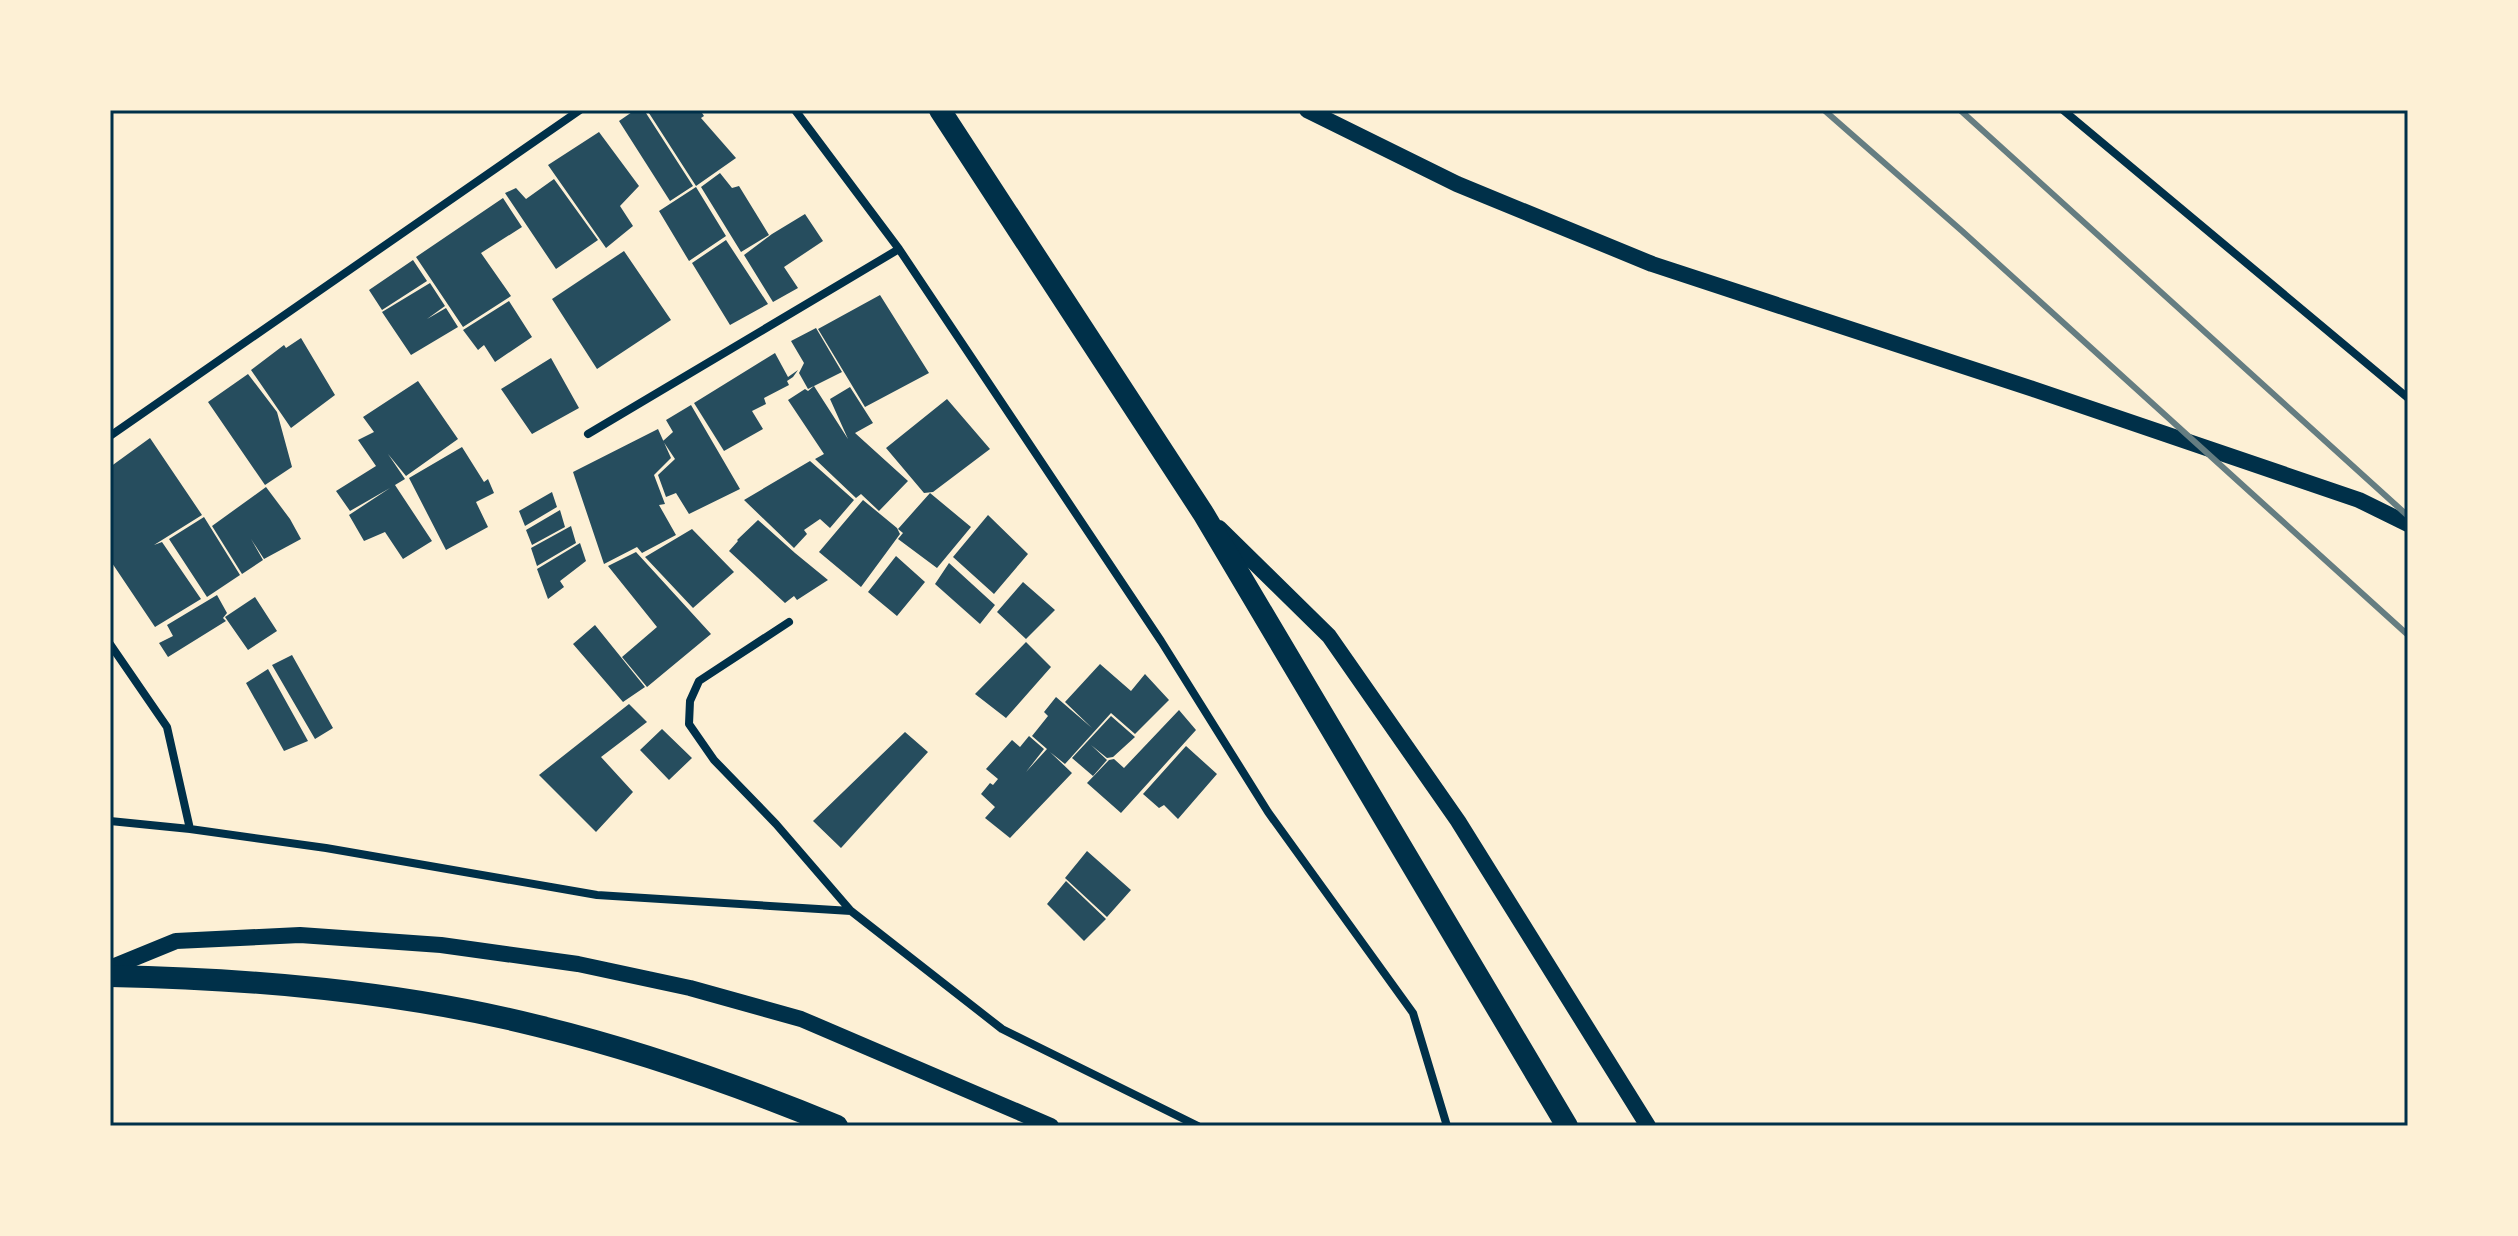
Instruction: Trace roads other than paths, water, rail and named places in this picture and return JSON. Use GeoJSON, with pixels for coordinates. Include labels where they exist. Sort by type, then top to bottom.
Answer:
{"type":"FeatureCollection","features":[{"type":"Feature","properties":{"kind":"highway"},"geometry":{"type":"LineString","coordinates":[[940,110],[1203,513],[1567,1126]]}},
{"type":"Feature","properties":{"kind":"highway"},"geometry":{"type":"LineString","coordinates":[[110,976],[202,978],[314,987],[425,1003],[536,1025],[711,1077],[837,1126]]}},
{"type":"Feature","properties":{"kind":"main road"},"geometry":{"type":"LineString","coordinates":[[1307,110],[1457,184],[1652,264],[2359,500],[2408,524]]}},
{"type":"Feature","properties":{"kind":"main road"},"geometry":{"type":"LineString","coordinates":[[1203,513],[1329,636],[1458,821],[1648,1126]]}},
{"type":"Feature","properties":{"kind":"main road"},"geometry":{"type":"LineString","coordinates":[[110,968],[176,941],[300,935],[441,945],[578,964],[690,988],[801,1019],[1051,1126]]}},
{"type":"Feature","properties":{"kind":"street"},"geometry":{"type":"LineString","coordinates":[[110,436],[580,110]]}},
{"type":"Feature","properties":{"kind":"street"},"geometry":{"type":"LineString","coordinates":[[795,110],[899,249],[1161,641],[1268,812],[1413,1013],[1447,1126]]}},
{"type":"Feature","properties":{"kind":"street"},"geometry":{"type":"LineString","coordinates":[[2063,110],[2408,398]]}},
{"type":"Feature","properties":{"kind":"street"},"geometry":{"type":"LineString","coordinates":[[588,434],[899,249]]}},
{"type":"Feature","properties":{"kind":"street"},"geometry":{"type":"LineString","coordinates":[[789,622],[699,681],[690,701],[689,724],[714,760],[776,824],[851,911],[1002,1029],[1198,1126]]}},
{"type":"Feature","properties":{"kind":"street"},"geometry":{"type":"LineString","coordinates":[[110,644],[167,727],[190,829]]}},
{"type":"Feature","properties":{"kind":"street"},"geometry":{"type":"LineString","coordinates":[[110,821],[326,848],[597,895],[851,911]]}},
{"type":"Feature","properties":{"kind":"railway"},"geometry":{"type":"LineString","coordinates":[[1824,110],[2408,635]]}},
{"type":"Feature","properties":{"kind":"railway"},"geometry":{"type":"LineString","coordinates":[[1960,110],[2408,516]]}}]}
